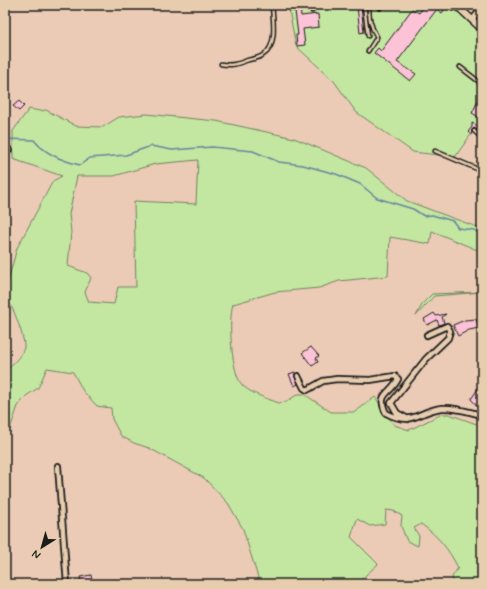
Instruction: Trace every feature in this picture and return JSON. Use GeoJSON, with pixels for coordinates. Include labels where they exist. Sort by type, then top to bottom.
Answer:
{"type":"FeatureCollection","features":[{"type":"Feature","properties":{"kind":"street"},"geometry":{"type":"LineString","coordinates":[[472,20],[478,13],[478,5]]}},
{"type":"Feature","properties":{"kind":"street"},"geometry":{"type":"LineString","coordinates":[[455,7],[482,29]]}},
{"type":"Feature","properties":{"kind":"street"},"geometry":{"type":"LineString","coordinates":[[5,146],[8,150],[5,154]]}},
{"type":"Feature","properties":{"kind":"street"},"geometry":{"type":"LineString","coordinates":[[408,419],[397,413],[391,403],[426,360],[448,338],[450,331],[447,326],[427,335]]}},
{"type":"Feature","properties":{"kind":"street"},"geometry":{"type":"LineString","coordinates":[[298,376],[307,390],[323,381],[337,379],[370,380],[395,376],[398,379],[383,397],[382,404],[386,413],[404,420],[441,408],[452,408],[482,415]]}},
{"type":"Feature","properties":{"kind":"street"},"geometry":{"type":"LineString","coordinates":[[58,466],[67,584]]}},
{"type":"Feature","properties":{"kind":"lane"},"geometry":{"type":"LineString","coordinates":[[221,64],[230,66],[264,55],[270,48],[273,20],[272,5]]}},
{"type":"Feature","properties":{"kind":"lane"},"geometry":{"type":"LineString","coordinates":[[290,5],[291,9]]}},
{"type":"Feature","properties":{"kind":"lane"},"geometry":{"type":"LineString","coordinates":[[311,5],[312,11]]}},
{"type":"Feature","properties":{"kind":"lane"},"geometry":{"type":"LineString","coordinates":[[364,5],[369,10]]}},
{"type":"Feature","properties":{"kind":"lane"},"geometry":{"type":"LineString","coordinates":[[364,5],[368,36]]}},
{"type":"Feature","properties":{"kind":"lane"},"geometry":{"type":"LineString","coordinates":[[368,51],[377,37],[371,29],[369,5]]}},
{"type":"Feature","properties":{"kind":"lane"},"geometry":{"type":"LineString","coordinates":[[449,5],[455,7]]}},
{"type":"Feature","properties":{"kind":"lane"},"geometry":{"type":"LineString","coordinates":[[460,67],[482,84]]}},
{"type":"Feature","properties":{"kind":"lane"},"geometry":{"type":"LineString","coordinates":[[474,131],[482,138]]}},
{"type":"Feature","properties":{"kind":"lane"},"geometry":{"type":"LineString","coordinates":[[435,151],[482,171]]}},
{"type":"Feature","properties":{"kind":"green space"},"geometry":{"type":"Polygon","coordinates":[[[288,5],[446,5],[449,7],[451,5],[482,34],[482,134],[474,130],[455,157],[413,152],[356,112],[334,81],[296,46],[288,5]]]}},
{"type":"Feature","properties":{"kind":"green space"},"geometry":{"type":"Polygon","coordinates":[[[29,109],[40,111],[46,110],[76,126],[103,127],[119,117],[146,114],[216,121],[294,138],[366,168],[407,201],[482,229],[482,252],[432,231],[430,244],[390,237],[388,276],[339,281],[319,288],[275,292],[233,304],[231,334],[233,359],[239,380],[243,386],[260,396],[279,403],[286,402],[298,394],[304,394],[331,412],[355,412],[375,397],[394,425],[409,430],[442,414],[449,414],[482,426],[482,584],[454,584],[452,577],[458,568],[447,549],[438,538],[421,524],[414,528],[419,536],[418,546],[407,541],[401,526],[402,516],[394,511],[386,510],[385,524],[370,526],[357,519],[351,537],[378,564],[356,584],[260,584],[243,529],[228,503],[204,478],[149,448],[134,443],[121,436],[112,419],[111,408],[97,406],[83,391],[73,372],[47,368],[38,388],[26,396],[18,406],[10,429],[5,433],[5,372],[18,358],[24,348],[19,324],[13,309],[6,298],[5,292],[17,248],[53,181],[62,176],[13,159],[13,131],[29,109]],[[198,160],[155,164],[114,176],[77,176],[69,214],[71,232],[68,266],[87,273],[91,278],[85,292],[89,302],[114,304],[118,287],[136,287],[134,201],[196,204],[198,160]]]}},
{"type":"Feature","properties":{"kind":"green space"},"geometry":{"type":"Polygon","coordinates":[[[482,292],[434,296],[416,316],[423,303],[432,294],[482,292]]]}},
{"type":"Feature","properties":{"kind":"building"},"geometry":{"type":"Polygon","coordinates":[[[293,5],[300,5],[301,16],[318,14],[319,27],[303,29],[305,45],[297,46],[296,35],[298,35],[293,5]]]}},
{"type":"Feature","properties":{"kind":"building"},"geometry":{"type":"Polygon","coordinates":[[[425,5],[443,5],[446,7],[442,13],[437,9],[397,62],[416,74],[410,81],[374,53],[378,48],[381,51],[412,9],[419,13],[425,5]]]}},
{"type":"Feature","properties":{"kind":"building"},"geometry":{"type":"Polygon","coordinates":[[[357,6],[361,6],[364,32],[360,33],[357,6]]]}},
{"type":"Feature","properties":{"kind":"building"},"geometry":{"type":"Polygon","coordinates":[[[19,101],[24,106],[19,111],[13,106],[19,101]]]}},
{"type":"Feature","properties":{"kind":"building"},"geometry":{"type":"Polygon","coordinates":[[[478,101],[482,103],[482,119],[472,113],[478,101]]]}},
{"type":"Feature","properties":{"kind":"building"},"geometry":{"type":"Polygon","coordinates":[[[472,123],[482,128],[482,132],[474,128],[471,135],[468,132],[472,127],[472,123]]]}},
{"type":"Feature","properties":{"kind":"building"},"geometry":{"type":"Polygon","coordinates":[[[434,313],[436,316],[446,314],[442,317],[444,323],[439,325],[437,320],[427,325],[424,319],[434,313]]]}},
{"type":"Feature","properties":{"kind":"building"},"geometry":{"type":"Polygon","coordinates":[[[476,319],[479,328],[469,330],[458,336],[453,325],[465,320],[476,319]]]}},
{"type":"Feature","properties":{"kind":"building"},"geometry":{"type":"Polygon","coordinates":[[[311,347],[319,356],[316,358],[318,362],[312,366],[302,353],[311,347]]]}},
{"type":"Feature","properties":{"kind":"building"},"geometry":{"type":"Polygon","coordinates":[[[295,372],[295,377],[298,384],[294,386],[289,374],[295,372]]]}},
{"type":"Feature","properties":{"kind":"building"},"geometry":{"type":"Polygon","coordinates":[[[482,383],[482,403],[478,407],[471,399],[482,383]]]}},
{"type":"Feature","properties":{"kind":"building"},"geometry":{"type":"Polygon","coordinates":[[[91,575],[93,584],[82,584],[80,577],[91,575]]]}},
{"type":"Feature","properties":{"kind":"waterway"},"geometry":{"type":"LineString","coordinates":[[5,139],[34,140],[49,153],[80,165],[90,158],[126,155],[151,146],[172,150],[212,147],[253,151],[279,162],[303,165],[336,174],[360,184],[377,198],[413,209],[424,216],[432,215],[453,221],[458,228],[474,230],[482,236]]}}]}
